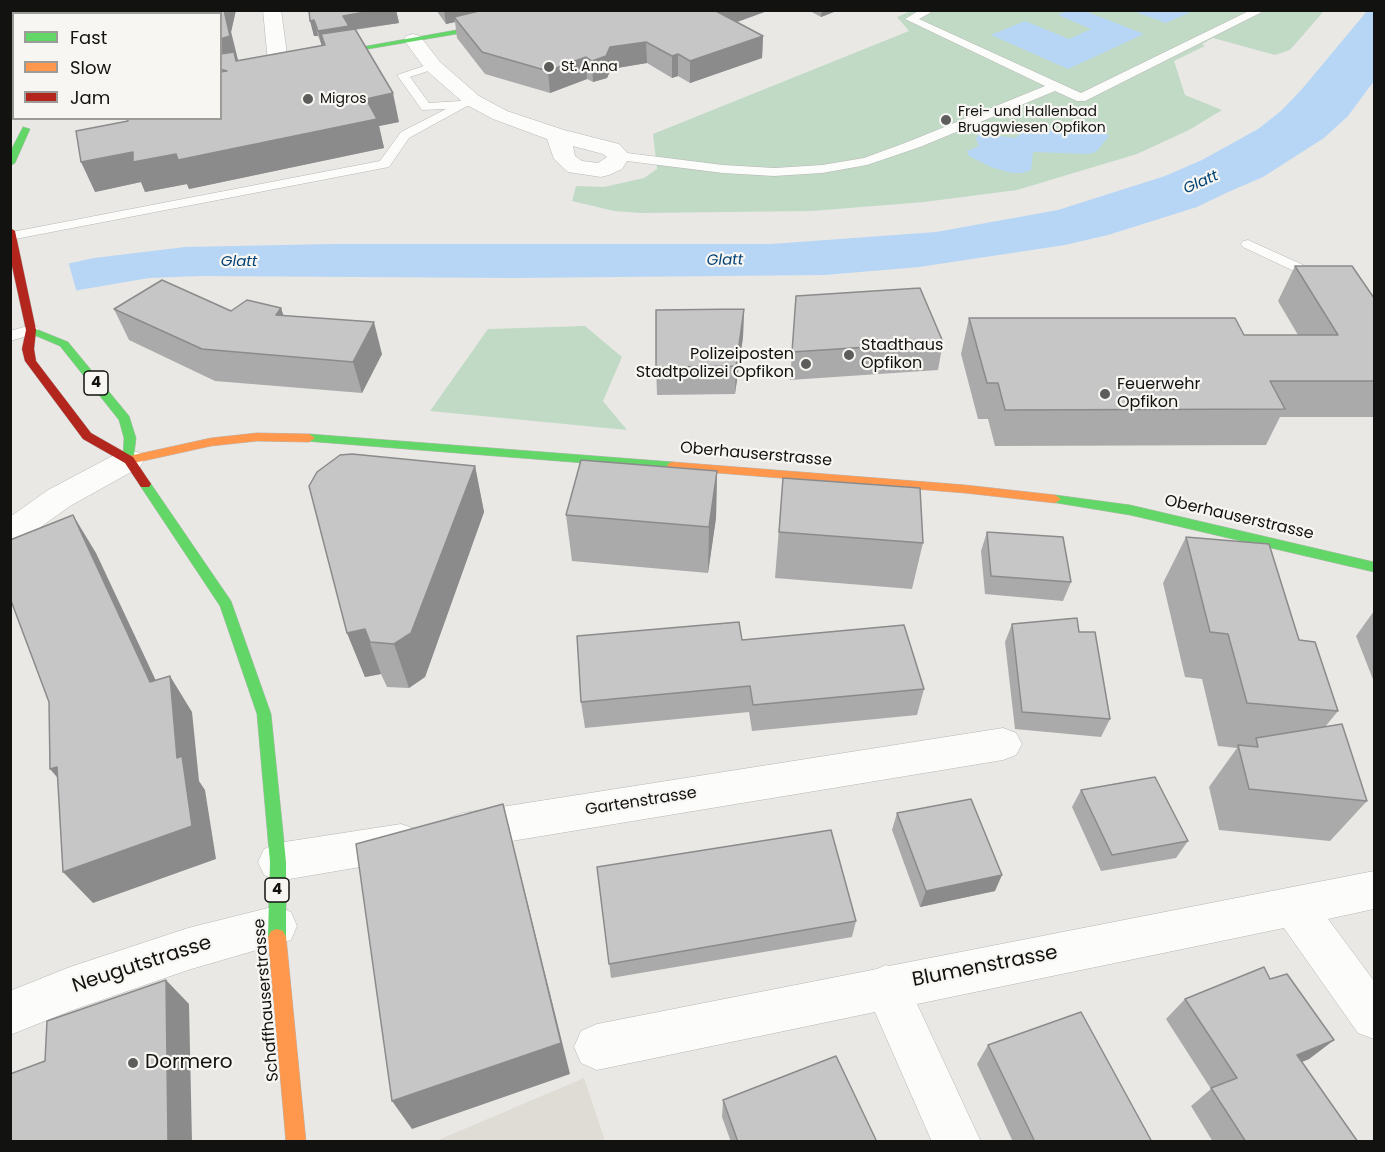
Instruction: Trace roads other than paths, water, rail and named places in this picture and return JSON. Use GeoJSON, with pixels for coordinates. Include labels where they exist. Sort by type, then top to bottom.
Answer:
{"type":"FeatureCollection","features":[{"type":"Feature","properties":{"kind":"main road"},"geometry":{"type":"LineString","coordinates":[[312,57],[413,40],[549,10]]}},
{"type":"Feature","properties":{"kind":"main road"},"geometry":{"type":"LineString","coordinates":[[10,135],[31,126],[10,163]]}},
{"type":"Feature","properties":{"kind":"main road","name":"Schaffhauserstrasse"},"geometry":{"type":"LineString","coordinates":[[11,233],[30,326],[28,349],[31,361],[87,436],[129,460],[226,605],[264,714],[278,862],[276,926],[296,1142]]}},
{"type":"Feature","properties":{"kind":"main road","name":"4"},"geometry":{"type":"LineString","coordinates":[[30,326],[64,344],[125,419],[130,438],[129,460]]}},
{"type":"Feature","properties":{"kind":"main road","name":"Oberhauserstrasse"},"geometry":{"type":"LineString","coordinates":[[129,460],[211,442],[303,437],[953,488],[1130,510],[1374,567]]}},
{"type":"Feature","properties":{"kind":"street"},"geometry":{"type":"LineString","coordinates":[[272,10],[276,62]]}},
{"type":"Feature","properties":{"kind":"street"},"geometry":{"type":"LineString","coordinates":[[413,40],[433,66],[468,102],[556,135],[566,159],[576,167],[601,170],[614,164],[619,156]]}},
{"type":"Feature","properties":{"kind":"street"},"geometry":{"type":"LineString","coordinates":[[10,533],[59,498],[129,460]]}},
{"type":"Feature","properties":{"kind":"street","name":"Gartenstrasse"},"geometry":{"type":"LineString","coordinates":[[278,862],[1003,744]]}},
{"type":"Feature","properties":{"kind":"street","name":"Blumenstrasse"},"geometry":{"type":"LineString","coordinates":[[597,1047],[1374,890]]}},
{"type":"Feature","properties":{"kind":"street"},"geometry":{"type":"LineString","coordinates":[[1292,905],[1374,1017]]}},
{"type":"Feature","properties":{"kind":"street","name":"Neugutstrasse"},"geometry":{"type":"LineString","coordinates":[[10,1013],[70,988],[198,945],[276,926]]}},
{"type":"Feature","properties":{"kind":"street"},"geometry":{"type":"LineString","coordinates":[[886,987],[957,1142]]}},
{"type":"Feature","properties":{"kind":"lane"},"geometry":{"type":"LineString","coordinates":[[930,10],[910,19],[1081,98],[1262,10]]}},
{"type":"Feature","properties":{"kind":"lane"},"geometry":{"type":"LineString","coordinates":[[433,66],[403,75],[426,107],[468,102]]}},
{"type":"Feature","properties":{"kind":"lane"},"geometry":{"type":"LineString","coordinates":[[619,156],[723,169],[774,172],[822,170],[867,161],[915,144],[1056,86]]}},
{"type":"Feature","properties":{"kind":"lane"},"geometry":{"type":"LineString","coordinates":[[11,233],[148,216],[384,164],[405,135],[468,102]]}},
{"type":"Feature","properties":{"kind":"lane"},"geometry":{"type":"LineString","coordinates":[[1248,244],[1332,284]]}},
{"type":"Feature","properties":{"kind":"lane"},"geometry":{"type":"LineString","coordinates":[[10,336],[30,326]]}},
{"type":"Feature","properties":{"kind":"water"},"geometry":{"type":"Polygon","coordinates":[[[1068,10],[1085,11],[1144,34],[1068,69],[991,35],[1025,21],[1069,39],[1091,29],[1058,15],[1068,10]]]}},
{"type":"Feature","properties":{"kind":"water"},"geometry":{"type":"Polygon","coordinates":[[[1133,10],[1193,11],[1166,23],[1133,10]]]}},
{"type":"Feature","properties":{"kind":"water","name":"Glatt"},"geometry":{"type":"Polygon","coordinates":[[[1367,11],[1374,11],[1374,81],[1348,116],[1324,138],[1263,177],[1197,207],[1108,235],[1065,245],[919,267],[825,275],[149,278],[79,290],[11,306],[10,276],[94,258],[185,247],[331,244],[771,244],[936,232],[1058,210],[1165,176],[1202,160],[1258,129],[1281,111],[1302,89],[1367,11]]]}},
{"type":"Feature","properties":{"kind":"water"},"geometry":{"type":"Polygon","coordinates":[[[1092,126],[1102,129],[1109,136],[1096,152],[1088,154],[1033,152],[1031,170],[1023,173],[1011,173],[991,167],[969,156],[967,151],[979,146],[976,139],[979,133],[1015,138],[1029,128],[1063,132],[1092,126]]]}},
{"type":"Feature","properties":{"kind":"place","name":"St. Anna"},"geometry":{"type":"Point","coordinates":[549,67]}},
{"type":"Feature","properties":{"kind":"place","name":"Migros"},"geometry":{"type":"Point","coordinates":[308,99]}},
{"type":"Feature","properties":{"kind":"place","name":"Frei- und Hallenbad Bruggwiesen Opfikon"},"geometry":{"type":"Point","coordinates":[946,120]}},
{"type":"Feature","properties":{"kind":"place","name":"Stadthaus Opfikon"},"geometry":{"type":"Point","coordinates":[849,355]}},
{"type":"Feature","properties":{"kind":"place","name":"Polizeiposten Stadtpolizei Opfikon"},"geometry":{"type":"Point","coordinates":[806,364]}},
{"type":"Feature","properties":{"kind":"place","name":"Feuerwehr Opfikon"},"geometry":{"type":"Point","coordinates":[1105,394]}},
{"type":"Feature","properties":{"kind":"place","name":"Dormero"},"geometry":{"type":"Point","coordinates":[133,1063]}}]}
